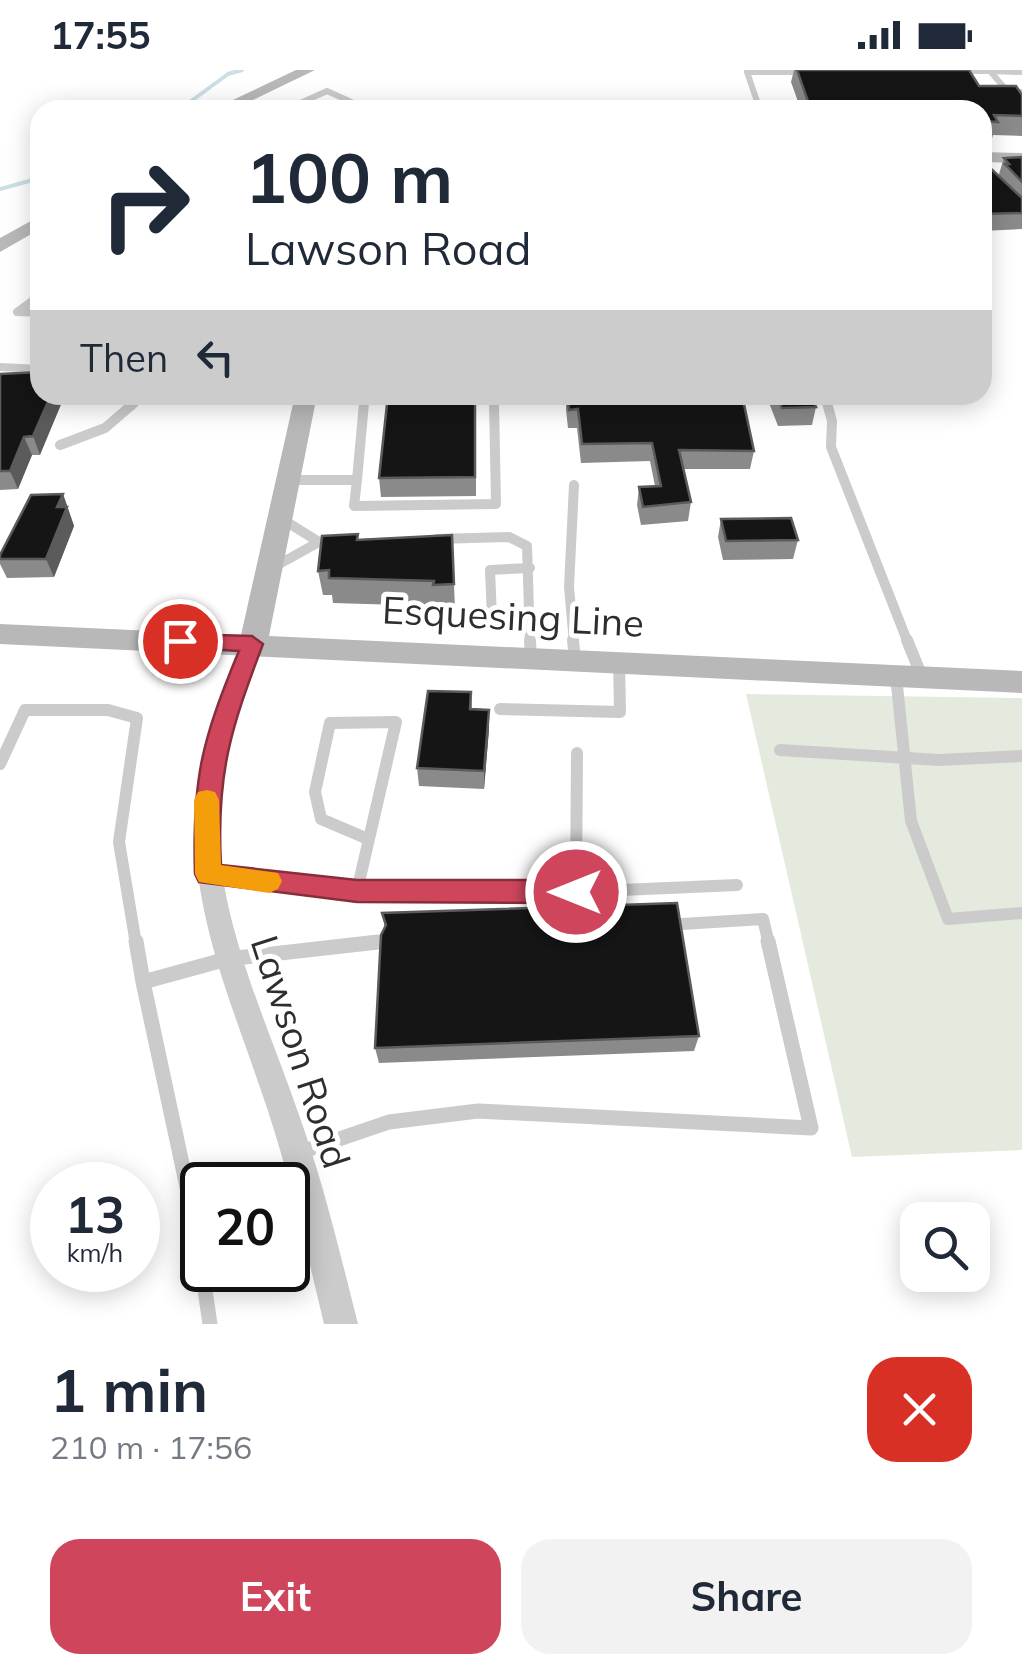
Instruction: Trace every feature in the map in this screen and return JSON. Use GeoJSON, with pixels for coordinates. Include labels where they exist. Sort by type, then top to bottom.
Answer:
{"type":"FeatureCollection","features":[{"type":"Feature","properties":{"kind":"street"},"geometry":{"type":"LineString","coordinates":[[242,100],[308,70]]}},
{"type":"Feature","properties":{"kind":"street"},"geometry":{"type":"LineString","coordinates":[[992,157],[1022,158]]}},
{"type":"Feature","properties":{"kind":"street"},"geometry":{"type":"LineString","coordinates":[[0,246],[30,227]]}},
{"type":"Feature","properties":{"kind":"street","name":"Lawson Road"},"geometry":{"type":"LineString","coordinates":[[304,405],[252,644],[211,759],[206,809],[208,874],[226,959],[297,1154],[342,1324]]}},
{"type":"Feature","properties":{"kind":"street","name":"Esquesing Line"},"geometry":{"type":"LineString","coordinates":[[0,634],[1022,682]]}},
{"type":"Feature","properties":{"kind":"lane"},"geometry":{"type":"LineString","coordinates":[[951,71],[1019,74]]}},
{"type":"Feature","properties":{"kind":"lane"},"geometry":{"type":"LineString","coordinates":[[757,100],[747,72],[821,72]]}},
{"type":"Feature","properties":{"kind":"lane"},"geometry":{"type":"LineString","coordinates":[[990,72],[1008,92],[1022,92]]}},
{"type":"Feature","properties":{"kind":"lane"},"geometry":{"type":"LineString","coordinates":[[306,100],[327,90],[348,100]]}},
{"type":"Feature","properties":{"kind":"lane"},"geometry":{"type":"LineString","coordinates":[[30,303],[17,312],[30,313]]}},
{"type":"Feature","properties":{"kind":"lane"},"geometry":{"type":"LineString","coordinates":[[0,367],[30,368]]}},
{"type":"Feature","properties":{"kind":"lane"},"geometry":{"type":"LineString","coordinates":[[60,445],[115,424],[126,417],[133,405]]}},
{"type":"Feature","properties":{"kind":"lane"},"geometry":{"type":"LineString","coordinates":[[365,405],[354,506],[496,504],[494,405]]}},
{"type":"Feature","properties":{"kind":"lane"},"geometry":{"type":"LineString","coordinates":[[828,405],[832,421],[831,447],[909,677],[904,756],[911,820],[948,920],[1022,913]]}},
{"type":"Feature","properties":{"kind":"lane"},"geometry":{"type":"LineString","coordinates":[[290,480],[357,480]]}},
{"type":"Feature","properties":{"kind":"lane"},"geometry":{"type":"LineString","coordinates":[[574,485],[569,587],[574,660]]}},
{"type":"Feature","properties":{"kind":"lane"},"geometry":{"type":"LineString","coordinates":[[282,518],[319,542]]}},
{"type":"Feature","properties":{"kind":"lane"},"geometry":{"type":"LineString","coordinates":[[414,539],[510,537],[527,546],[532,658]]}},
{"type":"Feature","properties":{"kind":"lane"},"geometry":{"type":"LineString","coordinates":[[270,570],[319,542],[338,542]]}},
{"type":"Feature","properties":{"kind":"lane"},"geometry":{"type":"LineString","coordinates":[[492,617],[490,570],[530,568]]}},
{"type":"Feature","properties":{"kind":"lane"},"geometry":{"type":"LineString","coordinates":[[500,709],[620,712],[619,662]]}},
{"type":"Feature","properties":{"kind":"lane"},"geometry":{"type":"LineString","coordinates":[[0,764],[25,710],[108,710],[137,718],[119,842],[143,982],[196,1228],[210,1324]]}},
{"type":"Feature","properties":{"kind":"lane"},"geometry":{"type":"LineString","coordinates":[[357,891],[396,722],[330,723],[316,792],[321,820],[368,839]]}},
{"type":"Feature","properties":{"kind":"lane"},"geometry":{"type":"LineString","coordinates":[[780,750],[939,760],[1022,756]]}},
{"type":"Feature","properties":{"kind":"lane"},"geometry":{"type":"LineString","coordinates":[[576,753],[576,892]]}},
{"type":"Feature","properties":{"kind":"lane"},"geometry":{"type":"LineString","coordinates":[[208,874],[357,891],[576,892],[738,886]]}},
{"type":"Feature","properties":{"kind":"lane"},"geometry":{"type":"LineString","coordinates":[[297,1154],[389,1122],[478,1110],[811,1128],[763,919],[682,924]]}},
{"type":"Feature","properties":{"kind":"lane"},"geometry":{"type":"LineString","coordinates":[[143,982],[226,959],[378,942]]}},
{"type":"Feature","properties":{"kind":"shaded area"},"geometry":{"type":"Polygon","coordinates":[[[746,694],[1022,698],[1022,1150],[852,1157],[746,694]]]}},
{"type":"Feature","properties":{"kind":"building"},"geometry":{"type":"Polygon","coordinates":[[[797,70],[969,70],[979,86],[1016,86],[1022,95],[1022,116],[994,115],[998,122],[992,122],[992,100],[808,100],[797,70]]]}},
{"type":"Feature","properties":{"kind":"building"},"geometry":{"type":"Polygon","coordinates":[[[1022,157],[1022,182],[1004,158],[1022,157]]]}},
{"type":"Feature","properties":{"kind":"building"},"geometry":{"type":"Polygon","coordinates":[[[992,170],[1022,198],[1022,213],[992,214],[992,170]]]}},
{"type":"Feature","properties":{"kind":"building"},"geometry":{"type":"Polygon","coordinates":[[[30,372],[30,405],[47,405],[33,436],[24,437],[10,471],[0,471],[0,374],[30,372]]]}},
{"type":"Feature","properties":{"kind":"building"},"geometry":{"type":"Polygon","coordinates":[[[387,405],[475,405],[475,477],[379,478],[387,405]]]}},
{"type":"Feature","properties":{"kind":"building"},"geometry":{"type":"Polygon","coordinates":[[[568,405],[744,405],[754,451],[679,450],[691,502],[643,507],[639,487],[661,486],[652,443],[582,444],[578,409],[569,410],[568,405]]]}},
{"type":"Feature","properties":{"kind":"building"},"geometry":{"type":"Polygon","coordinates":[[[781,405],[816,407],[782,408],[781,405]]]}},
{"type":"Feature","properties":{"kind":"building"},"geometry":{"type":"Polygon","coordinates":[[[63,494],[57,507],[67,507],[46,559],[0,559],[31,495],[63,494]]]}},
{"type":"Feature","properties":{"kind":"building"},"geometry":{"type":"Polygon","coordinates":[[[791,518],[798,540],[726,541],[721,519],[791,518]]]}},
{"type":"Feature","properties":{"kind":"building"},"geometry":{"type":"Polygon","coordinates":[[[358,534],[357,540],[452,535],[454,584],[329,578],[329,570],[318,571],[322,536],[358,534]]]}},
{"type":"Feature","properties":{"kind":"building"},"geometry":{"type":"Polygon","coordinates":[[[428,691],[471,692],[470,709],[489,710],[484,771],[417,768],[428,691]]]}},
{"type":"Feature","properties":{"kind":"building"},"geometry":{"type":"Polygon","coordinates":[[[677,903],[699,1036],[375,1048],[381,935],[386,925],[382,913],[677,903]]]}},
{"type":"Feature","properties":{"kind":"waterway"},"geometry":{"type":"LineString","coordinates":[[193,100],[228,74],[242,70]]}},
{"type":"Feature","properties":{"kind":"waterway"},"geometry":{"type":"LineString","coordinates":[[0,189],[30,181]]}},
{"type":"Feature","properties":{"kind":"slow traffic"},"geometry":{"type":"LineString","coordinates":[[207,800],[208,874],[269,881]]}},
{"type":"Feature","properties":{"kind":"route"},"geometry":{"type":"LineString","coordinates":[[180,641],[252,644],[211,759],[206,809],[208,874],[357,891],[576,892]]}}]}
